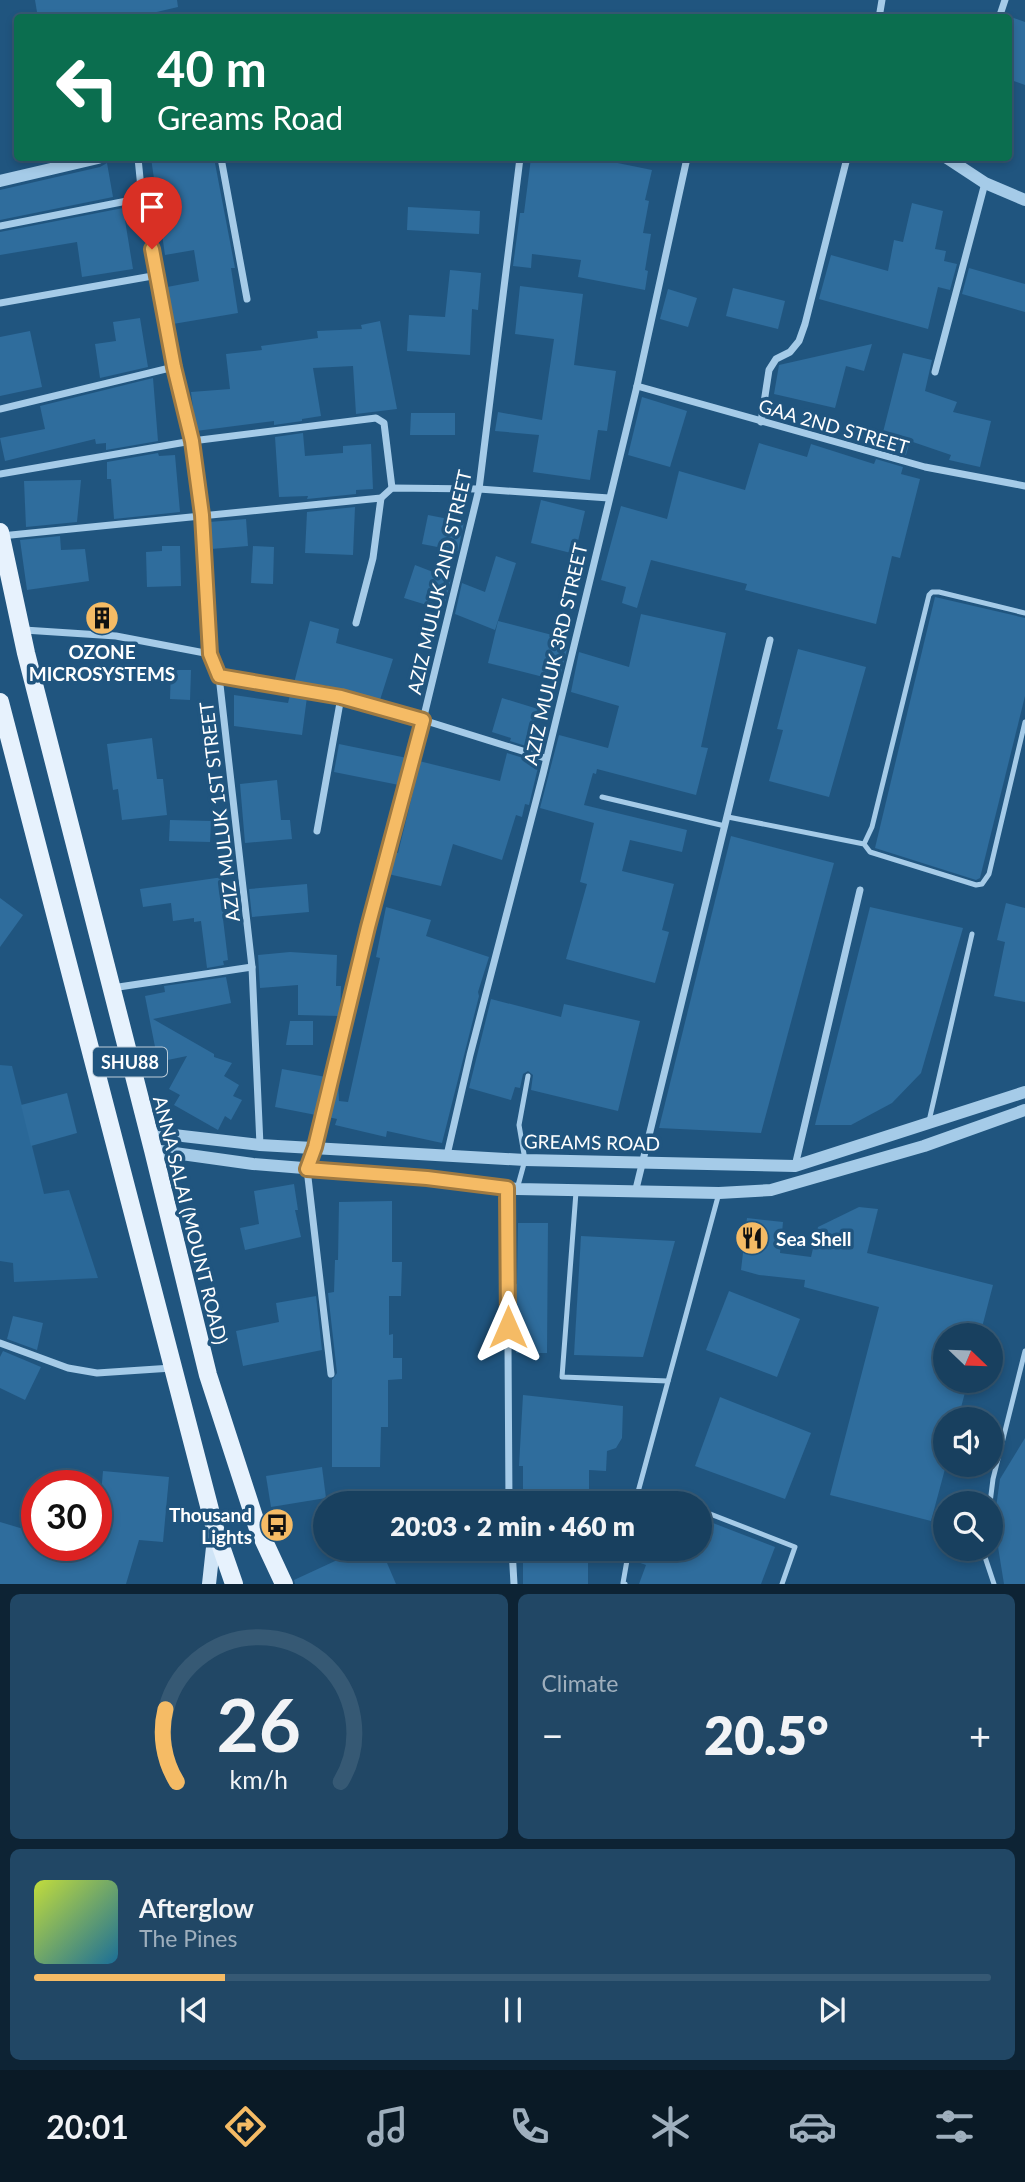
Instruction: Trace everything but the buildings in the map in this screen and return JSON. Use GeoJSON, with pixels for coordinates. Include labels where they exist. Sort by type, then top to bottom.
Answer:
{"type":"FeatureCollection","features":[{"type":"Feature","properties":{"kind":"main road","name":"ANNA SALAI (MOUNT ROAD)"},"geometry":{"type":"LineString","coordinates":[[0,534],[20,630],[208,1375],[257,1526],[284,1584]]}},
{"type":"Feature","properties":{"kind":"main road","name":"SHU88"},"geometry":{"type":"LineString","coordinates":[[0,702],[5,737],[215,1529],[233,1584]]}},
{"type":"Feature","properties":{"kind":"main road"},"geometry":{"type":"LineString","coordinates":[[209,1584],[215,1529]]}},
{"type":"Feature","properties":{"kind":"street"},"geometry":{"type":"LineString","coordinates":[[0,181],[85,161]]}},
{"type":"Feature","properties":{"kind":"street","name":"AZIZ MULUK 1ST STREET"},"geometry":{"type":"LineString","coordinates":[[138,161],[142,198],[174,367],[192,441],[202,515],[210,654],[219,676],[252,967],[260,1145]]}},
{"type":"Feature","properties":{"kind":"street"},"geometry":{"type":"LineString","coordinates":[[221,161],[247,299]]}},
{"type":"Feature","properties":{"kind":"street","name":"AZIZ MULUK 2ND STREET"},"geometry":{"type":"LineString","coordinates":[[307,1169],[315,1147],[479,489],[520,161]]}},
{"type":"Feature","properties":{"kind":"street","name":"AZIZ MULUK 3RD STREET"},"geometry":{"type":"LineString","coordinates":[[447,1155],[637,386],[686,161]]}},
{"type":"Feature","properties":{"kind":"street"},"geometry":{"type":"LineString","coordinates":[[761,422],[769,370],[776,359],[790,352],[799,341],[805,324],[846,161]]}},
{"type":"Feature","properties":{"kind":"street"},"geometry":{"type":"LineString","coordinates":[[953,161],[985,183],[1025,200]]}},
{"type":"Feature","properties":{"kind":"street"},"geometry":{"type":"LineString","coordinates":[[935,372],[985,183]]}},
{"type":"Feature","properties":{"kind":"street"},"geometry":{"type":"LineString","coordinates":[[0,226],[142,198]]}},
{"type":"Feature","properties":{"kind":"street"},"geometry":{"type":"LineString","coordinates":[[0,303],[158,275]]}},
{"type":"Feature","properties":{"kind":"street"},"geometry":{"type":"LineString","coordinates":[[0,409],[174,367]]}},
{"type":"Feature","properties":{"kind":"street","name":"GAA 2ND STREET"},"geometry":{"type":"LineString","coordinates":[[637,386],[925,467],[1025,486]]}},
{"type":"Feature","properties":{"kind":"street"},"geometry":{"type":"LineString","coordinates":[[0,474],[192,441],[376,418],[384,423],[392,488]]}},
{"type":"Feature","properties":{"kind":"street"},"geometry":{"type":"LineString","coordinates":[[356,623],[373,558],[382,498],[392,488],[479,489],[609,498]]}},
{"type":"Feature","properties":{"kind":"street"},"geometry":{"type":"LineString","coordinates":[[0,534],[382,498]]}},
{"type":"Feature","properties":{"kind":"street"},"geometry":{"type":"LineString","coordinates":[[20,630],[116,636],[210,654]]}},
{"type":"Feature","properties":{"kind":"street"},"geometry":{"type":"LineString","coordinates":[[635,1193],[770,640]]}},
{"type":"Feature","properties":{"kind":"street"},"geometry":{"type":"LineString","coordinates":[[219,676],[341,697],[545,758]]}},
{"type":"Feature","properties":{"kind":"street"},"geometry":{"type":"LineString","coordinates":[[317,831],[341,697]]}},
{"type":"Feature","properties":{"kind":"street"},"geometry":{"type":"LineString","coordinates":[[795,1166],[860,890]]}},
{"type":"Feature","properties":{"kind":"street"},"geometry":{"type":"LineString","coordinates":[[112,988],[252,967]]}},
{"type":"Feature","properties":{"kind":"street","name":"GREAMS ROAD"},"geometry":{"type":"LineString","coordinates":[[148,1132],[260,1145],[525,1160],[795,1166],[1025,1092]]}},
{"type":"Feature","properties":{"kind":"street"},"geometry":{"type":"LineString","coordinates":[[153,1150],[253,1164],[427,1178],[512,1189],[719,1193],[771,1190],[923,1146],[1025,1110]]}},
{"type":"Feature","properties":{"kind":"street"},"geometry":{"type":"LineString","coordinates":[[307,1169],[331,1374]]}},
{"type":"Feature","properties":{"kind":"street"},"geometry":{"type":"LineString","coordinates":[[509,1491],[512,1189]]}},
{"type":"Feature","properties":{"kind":"street"},"geometry":{"type":"LineString","coordinates":[[0,1343],[68,1368],[97,1373],[172,1368]]}},
{"type":"Feature","properties":{"kind":"street"},"geometry":{"type":"LineString","coordinates":[[513,1561],[514,1584]]}},
{"type":"Feature","properties":{"kind":"lane"},"geometry":{"type":"LineString","coordinates":[[864,844],[872,827],[929,595],[939,592],[1025,613]]}},
{"type":"Feature","properties":{"kind":"lane"},"geometry":{"type":"LineString","coordinates":[[728,817],[864,844],[870,852],[976,885],[982,884],[989,874],[1025,722]]}},
{"type":"Feature","properties":{"kind":"lane"},"geometry":{"type":"LineString","coordinates":[[602,797],[725,827]]}},
{"type":"Feature","properties":{"kind":"lane"},"geometry":{"type":"LineString","coordinates":[[929,1124],[972,934]]}},
{"type":"Feature","properties":{"kind":"lane"},"geometry":{"type":"LineString","coordinates":[[512,1189],[525,1160],[519,1125],[528,1076]]}},
{"type":"Feature","properties":{"kind":"lane"},"geometry":{"type":"LineString","coordinates":[[576,1191],[562,1377],[668,1381]]}},
{"type":"Feature","properties":{"kind":"lane"},"geometry":{"type":"LineString","coordinates":[[638,1491],[719,1193]]}},
{"type":"Feature","properties":{"kind":"lane"},"geometry":{"type":"LineString","coordinates":[[992,1491],[1025,1351]]}},
{"type":"Feature","properties":{"kind":"lane"},"geometry":{"type":"LineString","coordinates":[[1016,1385],[1025,1382]]}},
{"type":"Feature","properties":{"kind":"lane"},"geometry":{"type":"LineString","coordinates":[[712,1515],[795,1547],[782,1584]]}},
{"type":"Feature","properties":{"kind":"lane"},"geometry":{"type":"LineString","coordinates":[[625,1584],[627,1561]]}},
{"type":"Feature","properties":{"kind":"lane"},"geometry":{"type":"LineString","coordinates":[[986,1561],[994,1584]]}},
{"type":"Feature","properties":{"kind":"shaded area"},"geometry":{"type":"Polygon","coordinates":[[[0,1065],[12,1066],[44,1194],[69,1190],[98,1278],[14,1282],[13,1263],[0,1261],[0,1065]]]}},
{"type":"Feature","properties":{"kind":"place","name":"OZONE MICROSYSTEMS"},"geometry":{"type":"Point","coordinates":[102,618]}},
{"type":"Feature","properties":{"kind":"place","name":"Sea Shell"},"geometry":{"type":"Point","coordinates":[752,1238]}},
{"type":"Feature","properties":{"kind":"place","name":"Thousand Lights"},"geometry":{"type":"Point","coordinates":[277,1525]}},
{"type":"Feature","properties":{"kind":"route"},"geometry":{"type":"LineString","coordinates":[[152,249],[174,367],[192,441],[202,515],[210,654],[219,676],[341,697],[423,720],[368,927],[315,1147],[307,1169],[427,1178],[507,1188],[508,1327]]}}]}
